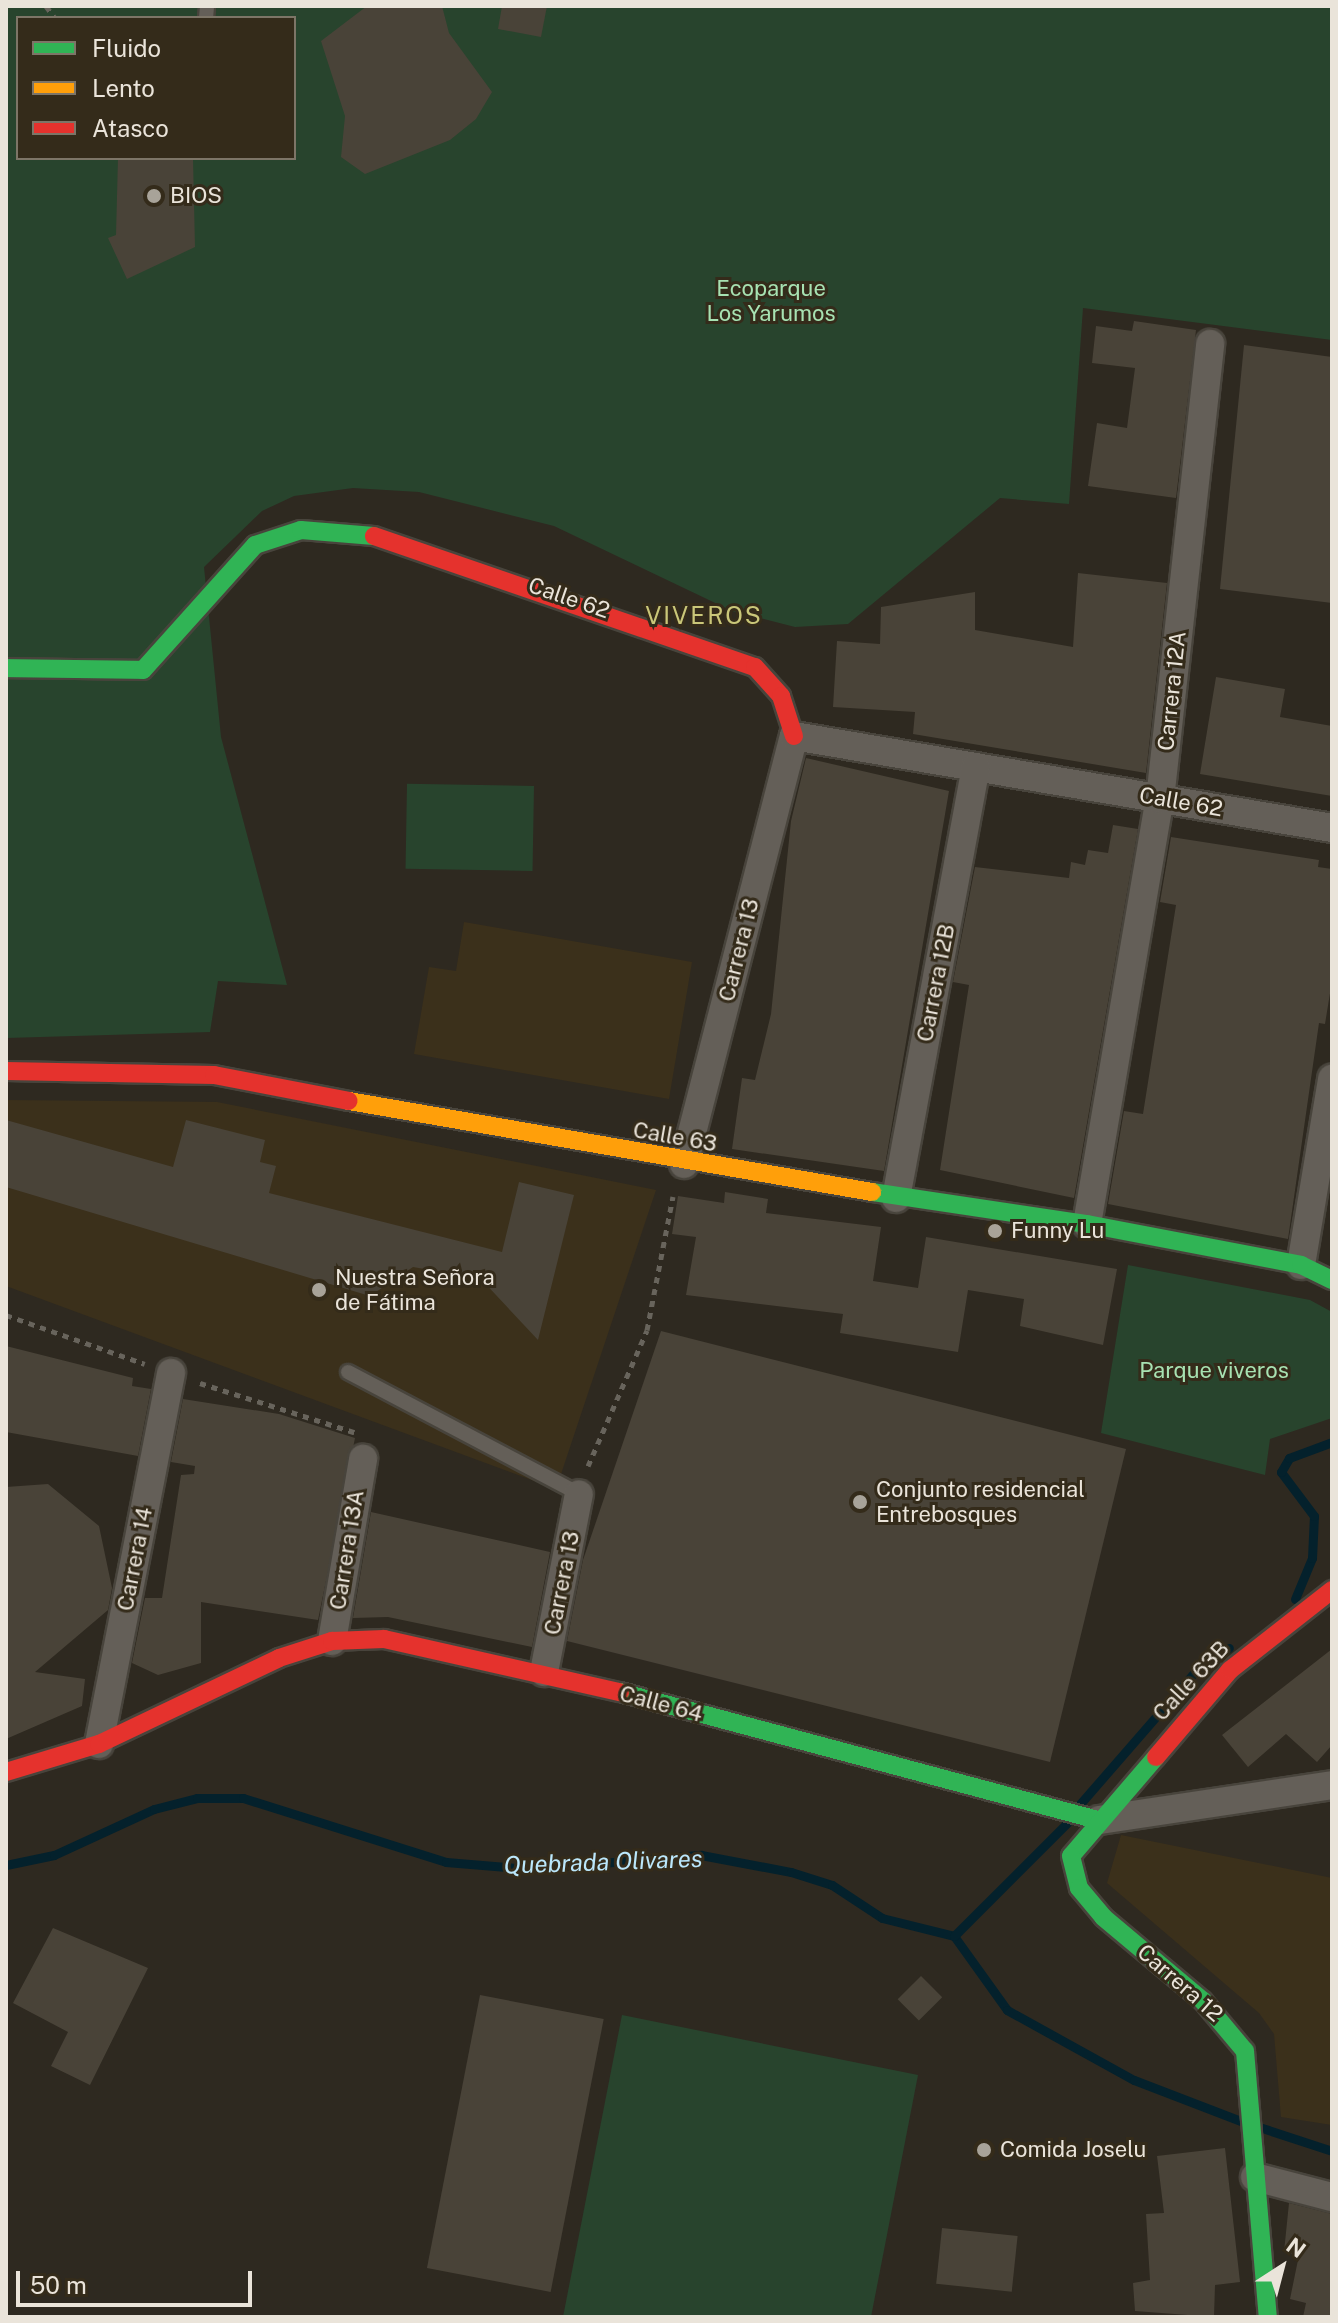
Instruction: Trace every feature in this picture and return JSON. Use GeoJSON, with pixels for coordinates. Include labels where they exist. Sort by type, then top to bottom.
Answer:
{"type":"FeatureCollection","features":[{"type":"Feature","properties":{"kind":"street","name":"Carrera 12A"},"geometry":{"type":"LineString","coordinates":[[1087,1224],[1160,799],[1210,344]]}},
{"type":"Feature","properties":{"kind":"street","name":"Calle 62"},"geometry":{"type":"LineString","coordinates":[[6,668],[143,670],[255,545],[301,530],[353,529],[755,667],[781,696],[794,736],[1332,828]]}},
{"type":"Feature","properties":{"kind":"street","name":"Carrera 13"},"geometry":{"type":"LineString","coordinates":[[684,1164],[794,736]]}},
{"type":"Feature","properties":{"kind":"street","name":"Carrera 12B"},"geometry":{"type":"LineString","coordinates":[[896,1198],[976,767]]}},
{"type":"Feature","properties":{"kind":"street","name":"Calle 63"},"geometry":{"type":"LineString","coordinates":[[6,1071],[214,1075],[684,1164],[896,1198],[1087,1224],[1301,1265],[1332,1280]]}},
{"type":"Feature","properties":{"kind":"street"},"geometry":{"type":"LineString","coordinates":[[1301,1265],[1332,1079]]}},
{"type":"Feature","properties":{"kind":"street","name":"Carrera 14"},"geometry":{"type":"LineString","coordinates":[[99,1744],[171,1373]]}},
{"type":"Feature","properties":{"kind":"street","name":"Carrera 13A"},"geometry":{"type":"LineString","coordinates":[[332,1641],[363,1459]]}},
{"type":"Feature","properties":{"kind":"street","name":"Carrera 13"},"geometry":{"type":"LineString","coordinates":[[544,1672],[579,1494]]}},
{"type":"Feature","properties":{"kind":"street","name":"Calle 63B"},"geometry":{"type":"LineString","coordinates":[[1099,1820],[1230,1670],[1332,1590]]}},
{"type":"Feature","properties":{"kind":"street","name":"Calle 64"},"geometry":{"type":"LineString","coordinates":[[6,1772],[99,1744],[279,1658],[332,1641],[384,1639],[544,1672],[1099,1820],[1332,1785]]}},
{"type":"Feature","properties":{"kind":"street","name":"Carrera 12"},"geometry":{"type":"LineString","coordinates":[[1099,1820],[1071,1856],[1079,1888],[1228,2025],[1245,2051],[1268,2317]]}},
{"type":"Feature","properties":{"kind":"street"},"geometry":{"type":"LineString","coordinates":[[1255,2177],[1332,2197]]}},
{"type":"Feature","properties":{"kind":"lane"},"geometry":{"type":"LineString","coordinates":[[348,1372],[579,1494]]}},
{"type":"Feature","properties":{"kind":"path"},"geometry":{"type":"LineString","coordinates":[[579,1494],[647,1330],[666,1210],[684,1164]]}},
{"type":"Feature","properties":{"kind":"shaded area"},"geometry":{"type":"Polygon","coordinates":[[[464,922],[692,962],[669,1099],[414,1054],[429,967],[456,971],[464,922]]]}},
{"type":"Feature","properties":{"kind":"shaded area","name":"Nuestra Señora de Fátima"},"geometry":{"type":"Polygon","coordinates":[[[6,1100],[217,1102],[656,1190],[556,1489],[6,1286],[6,1100]]]}},
{"type":"Feature","properties":{"kind":"shaded area"},"geometry":{"type":"Polygon","coordinates":[[[1121,1835],[1332,1878],[1332,2125],[1281,2117],[1274,2034],[1259,2013],[1107,1883],[1121,1835]]]}},
{"type":"Feature","properties":{"kind":"green space","name":"Ecoparque Los Yarumos"},"geometry":{"type":"Polygon","coordinates":[[[6,6],[1332,6],[1332,340],[1083,308],[1069,504],[1000,498],[848,624],[795,627],[732,611],[554,526],[419,492],[353,488],[294,496],[262,511],[204,567],[221,737],[287,985],[218,981],[210,1032],[6,1038],[6,6]]]}},
{"type":"Feature","properties":{"kind":"green space"},"geometry":{"type":"Polygon","coordinates":[[[407,784],[534,786],[533,871],[406,869],[407,784]]]}},
{"type":"Feature","properties":{"kind":"green space","name":"Parque viveros"},"geometry":{"type":"Polygon","coordinates":[[[1128,1265],[1310,1300],[1332,1312],[1332,1418],[1270,1439],[1265,1475],[1101,1433],[1128,1265]]]}},
{"type":"Feature","properties":{"kind":"green space"},"geometry":{"type":"Polygon","coordinates":[[[622,2015],[918,2075],[871,2317],[563,2317],[622,2015]]]}},
{"type":"Feature","properties":{"kind":"building"},"geometry":{"type":"Polygon","coordinates":[[[367,6],[442,6],[449,33],[492,92],[476,119],[450,140],[365,174],[341,157],[345,116],[321,41],[367,6]]]}},
{"type":"Feature","properties":{"kind":"building"},"geometry":{"type":"Polygon","coordinates":[[[502,6],[547,6],[541,37],[498,29],[502,6]]]}},
{"type":"Feature","properties":{"kind":"building","name":"BIOS"},"geometry":{"type":"Polygon","coordinates":[[[118,160],[193,160],[195,247],[127,279],[108,238],[116,235],[118,160]]]}},
{"type":"Feature","properties":{"kind":"building"},"geometry":{"type":"Polygon","coordinates":[[[1134,321],[1196,330],[1176,498],[1088,486],[1097,423],[1127,428],[1135,368],[1092,363],[1096,326],[1132,331],[1134,321]]]}},
{"type":"Feature","properties":{"kind":"building"},"geometry":{"type":"Polygon","coordinates":[[[1244,345],[1332,357],[1332,603],[1220,589],[1244,345]]]}},
{"type":"Feature","properties":{"kind":"building"},"geometry":{"type":"Polygon","coordinates":[[[1078,573],[1167,583],[1146,773],[913,734],[915,712],[833,707],[837,641],[880,644],[881,607],[975,592],[975,630],[1073,647],[1078,573]]]}},
{"type":"Feature","properties":{"kind":"building"},"geometry":{"type":"Polygon","coordinates":[[[1216,677],[1285,689],[1280,717],[1332,726],[1332,796],[1200,774],[1216,677]]]}},
{"type":"Feature","properties":{"kind":"building"},"geometry":{"type":"Polygon","coordinates":[[[806,758],[949,791],[884,1171],[732,1149],[742,1078],[755,1080],[771,1014],[791,821],[806,758]]]}},
{"type":"Feature","properties":{"kind":"building"},"geometry":{"type":"Polygon","coordinates":[[[1113,825],[1138,829],[1074,1198],[940,1170],[969,985],[953,982],[975,867],[1069,878],[1071,862],[1085,865],[1088,850],[1108,853],[1113,825]]]}},
{"type":"Feature","properties":{"kind":"building"},"geometry":{"type":"Polygon","coordinates":[[[1171,837],[1319,860],[1318,867],[1332,869],[1332,981],[1325,1024],[1319,1023],[1288,1239],[1108,1204],[1124,1111],[1143,1114],[1176,905],[1160,902],[1171,837]]]}},
{"type":"Feature","properties":{"kind":"building"},"geometry":{"type":"Polygon","coordinates":[[[6,1120],[173,1167],[186,1120],[265,1140],[260,1162],[276,1166],[269,1193],[502,1252],[519,1182],[574,1195],[538,1340],[481,1279],[413,1267],[370,1296],[6,1187],[6,1120]]]}},
{"type":"Feature","properties":{"kind":"building"},"geometry":{"type":"Polygon","coordinates":[[[725,1192],[768,1199],[766,1213],[881,1227],[873,1281],[918,1288],[926,1237],[1117,1269],[1103,1345],[1020,1326],[1024,1299],[968,1290],[958,1352],[840,1333],[843,1314],[686,1295],[696,1237],[672,1234],[678,1196],[724,1203],[725,1192]]]}},
{"type":"Feature","properties":{"kind":"building","name":"Conjunto residencial Entrebosques"},"geometry":{"type":"Polygon","coordinates":[[[661,1331],[1126,1449],[1050,1762],[567,1641],[583,1560],[661,1331]]]}},
{"type":"Feature","properties":{"kind":"building"},"geometry":{"type":"Polygon","coordinates":[[[6,1346],[133,1378],[132,1386],[151,1389],[138,1456],[6,1432],[6,1346]]]}},
{"type":"Feature","properties":{"kind":"building"},"geometry":{"type":"Polygon","coordinates":[[[183,1399],[279,1414],[355,1438],[318,1620],[201,1602],[201,1663],[158,1675],[132,1663],[145,1598],[162,1598],[181,1475],[194,1474],[195,1466],[171,1462],[183,1399]]]}},
{"type":"Feature","properties":{"kind":"building"},"geometry":{"type":"Polygon","coordinates":[[[48,1484],[99,1526],[112,1588],[108,1610],[35,1672],[85,1679],[82,1706],[6,1739],[6,1487],[48,1484]]]}},
{"type":"Feature","properties":{"kind":"building"},"geometry":{"type":"Polygon","coordinates":[[[371,1512],[550,1552],[532,1647],[388,1617],[353,1618],[371,1512]]]}},
{"type":"Feature","properties":{"kind":"building"},"geometry":{"type":"Polygon","coordinates":[[[1332,1649],[1332,1745],[1317,1762],[1286,1734],[1248,1767],[1222,1735],[1332,1649]]]}},
{"type":"Feature","properties":{"kind":"building"},"geometry":{"type":"Polygon","coordinates":[[[53,1928],[148,1968],[90,2085],[51,2066],[68,2032],[13,2003],[53,1928]]]}},
{"type":"Feature","properties":{"kind":"building"},"geometry":{"type":"Polygon","coordinates":[[[921,1976],[942,1997],[919,2021],[898,1999],[921,1976]]]}},
{"type":"Feature","properties":{"kind":"building"},"geometry":{"type":"Polygon","coordinates":[[[480,1995],[604,2019],[551,2292],[427,2268],[480,1995]]]}},
{"type":"Feature","properties":{"kind":"building"},"geometry":{"type":"Polygon","coordinates":[[[1225,2148],[1240,2282],[1215,2285],[1214,2317],[1135,2311],[1133,2283],[1150,2280],[1146,2214],[1164,2213],[1157,2156],[1225,2148]]]}},
{"type":"Feature","properties":{"kind":"building"},"geometry":{"type":"Polygon","coordinates":[[[1289,2203],[1332,2214],[1332,2317],[1303,2317],[1306,2303],[1290,2299],[1299,2255],[1284,2252],[1289,2203]]]}},
{"type":"Feature","properties":{"kind":"building"},"geometry":{"type":"Polygon","coordinates":[[[942,2228],[1018,2236],[1012,2292],[936,2284],[942,2228]]]}},
{"type":"Feature","properties":{"kind":"waterway"},"geometry":{"type":"LineString","coordinates":[[1295,1599],[1312,1558],[1314,1516],[1281,1472],[1289,1458],[1332,1442]]}},
{"type":"Feature","properties":{"kind":"waterway"},"geometry":{"type":"LineString","coordinates":[[1080,1804],[1200,1666],[1229,1648]]}},
{"type":"Feature","properties":{"kind":"waterway","name":"Quebrada Olivares"},"geometry":{"type":"LineString","coordinates":[[6,1865],[54,1855],[154,1809],[197,1798],[243,1798],[446,1862],[529,1869],[701,1855],[791,1872],[832,1885],[882,1918],[954,1936],[1007,2010],[1134,2080],[1241,2121]]}},
{"type":"Feature","properties":{"kind":"waterway"},"geometry":{"type":"LineString","coordinates":[[954,1936],[1067,1823]]}},
{"type":"Feature","properties":{"kind":"waterway","name":"Quebrada Olivares"},"geometry":{"type":"LineString","coordinates":[[1259,2127],[1332,2151]]}},
{"type":"Feature","properties":{"kind":"traffic: fast"},"geometry":{"type":"LineString","coordinates":[[6,668],[143,670],[255,545],[301,530],[374,536]]}},
{"type":"Feature","properties":{"kind":"traffic: fast"},"geometry":{"type":"LineString","coordinates":[[872,1192],[1087,1224],[1301,1265],[1332,1280]]}},
{"type":"Feature","properties":{"kind":"traffic: fast"},"geometry":{"type":"LineString","coordinates":[[620,1692],[1099,1820]]}},
{"type":"Feature","properties":{"kind":"traffic: fast"},"geometry":{"type":"LineString","coordinates":[[1156,1757],[1071,1856],[1079,1888],[1103,1917],[1203,2001],[1245,2051],[1268,2317]]}},
{"type":"Feature","properties":{"kind":"traffic: slow"},"geometry":{"type":"LineString","coordinates":[[349,1101],[872,1192]]}},
{"type":"Feature","properties":{"kind":"traffic: jam"},"geometry":{"type":"LineString","coordinates":[[374,536],[755,667],[781,696],[794,736]]}},
{"type":"Feature","properties":{"kind":"traffic: jam"},"geometry":{"type":"LineString","coordinates":[[6,1071],[214,1075],[349,1101]]}},
{"type":"Feature","properties":{"kind":"traffic: jam"},"geometry":{"type":"LineString","coordinates":[[1156,1757],[1230,1670],[1332,1590]]}},
{"type":"Feature","properties":{"kind":"traffic: jam"},"geometry":{"type":"LineString","coordinates":[[6,1772],[99,1744],[279,1658],[332,1641],[384,1639],[620,1692]]}},
{"type":"Feature","properties":{"kind":"place","name":"BIOS"},"geometry":{"type":"Point","coordinates":[154,196]}},
{"type":"Feature","properties":{"kind":"place","name":"Funny Lu"},"geometry":{"type":"Point","coordinates":[995,1231]}},
{"type":"Feature","properties":{"kind":"place","name":"Nuestra Señora de Fátima"},"geometry":{"type":"Point","coordinates":[319,1290]}},
{"type":"Feature","properties":{"kind":"place","name":"Conjunto residencial Entrebosques"},"geometry":{"type":"Point","coordinates":[860,1502]}},
{"type":"Feature","properties":{"kind":"place","name":"Comida Joselu"},"geometry":{"type":"Point","coordinates":[984,2150]}},
{"type":"Feature","properties":{"kind":"district","name":"VIVEROS"},"geometry":{"type":"Point","coordinates":[704,616]}}]}
